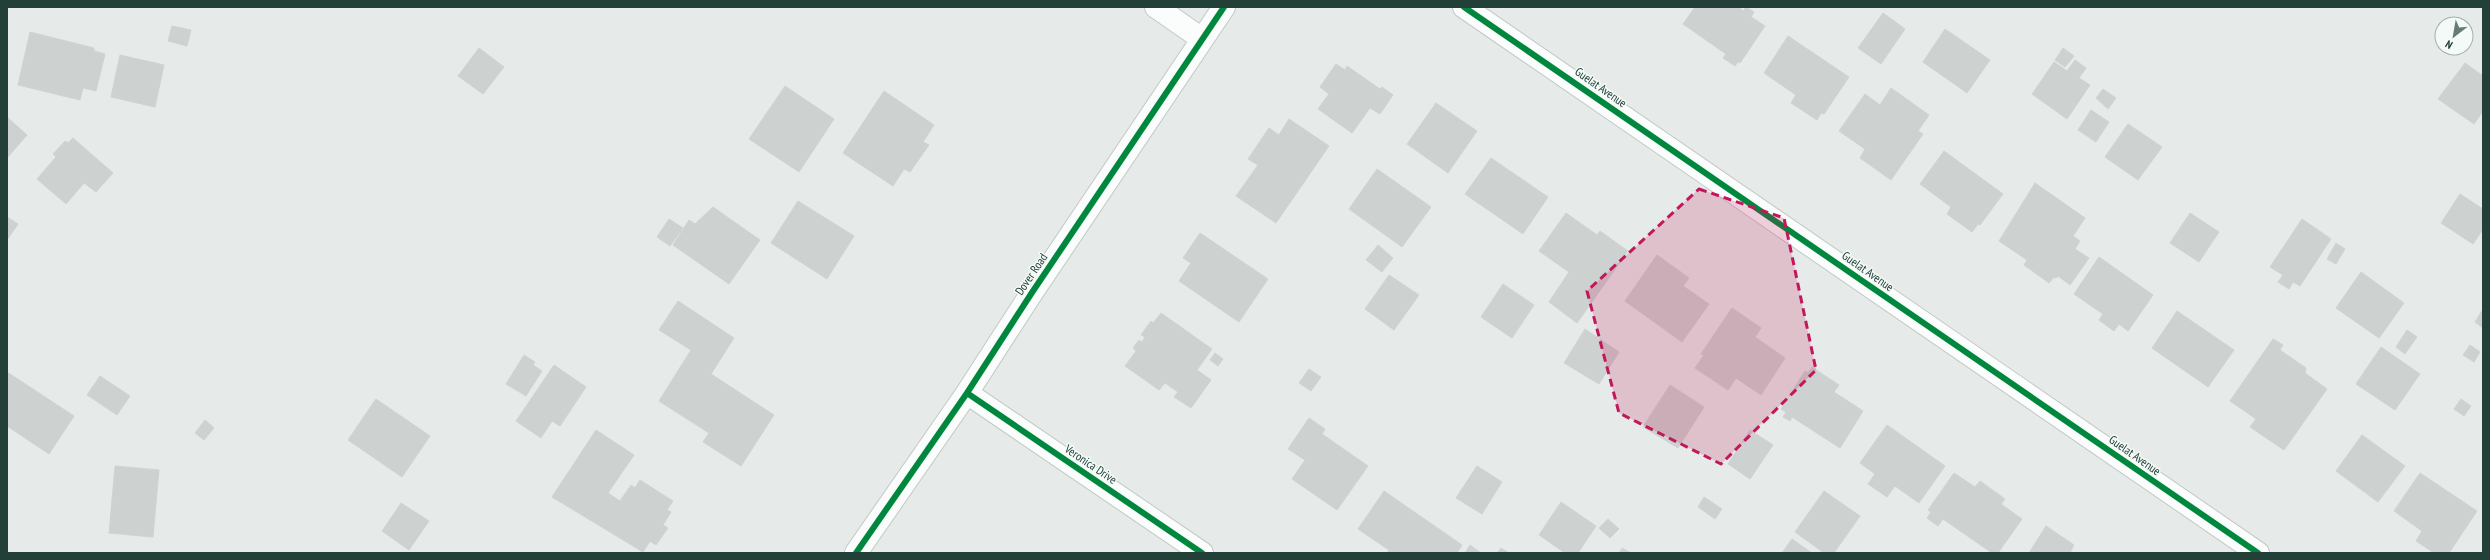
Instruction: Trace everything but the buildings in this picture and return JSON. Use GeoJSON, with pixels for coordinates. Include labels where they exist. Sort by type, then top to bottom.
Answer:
{"type":"FeatureCollection","features":[{"type":"Feature","properties":{"kind":"street"},"geometry":{"type":"LineString","coordinates":[[1156,7],[1202,39]]}},
{"type":"Feature","properties":{"kind":"street","name":"Dover Road"},"geometry":{"type":"LineString","coordinates":[[856,553],[967,393],[1224,7]]}},
{"type":"Feature","properties":{"kind":"street","name":"Guelat Avenue"},"geometry":{"type":"LineString","coordinates":[[1464,7],[2258,553]]}},
{"type":"Feature","properties":{"kind":"street","name":"Veronica Drive"},"geometry":{"type":"LineString","coordinates":[[967,393],[1202,553]]}},
{"type":"Feature","properties":{"kind":"highlighted area"},"geometry":{"type":"Polygon","coordinates":[[[1699,189],[1784,218],[1816,370],[1721,464],[1619,413],[1587,291],[1699,189]]]}},
{"type":"Feature","properties":{"kind":"cycle path"},"geometry":{"type":"LineString","coordinates":[[856,553],[967,393],[1031,294],[1224,7]]}},
{"type":"Feature","properties":{"kind":"cycle path"},"geometry":{"type":"LineString","coordinates":[[1464,7],[2258,553]]}},
{"type":"Feature","properties":{"kind":"cycle path"},"geometry":{"type":"LineString","coordinates":[[967,393],[1202,553]]}}]}
